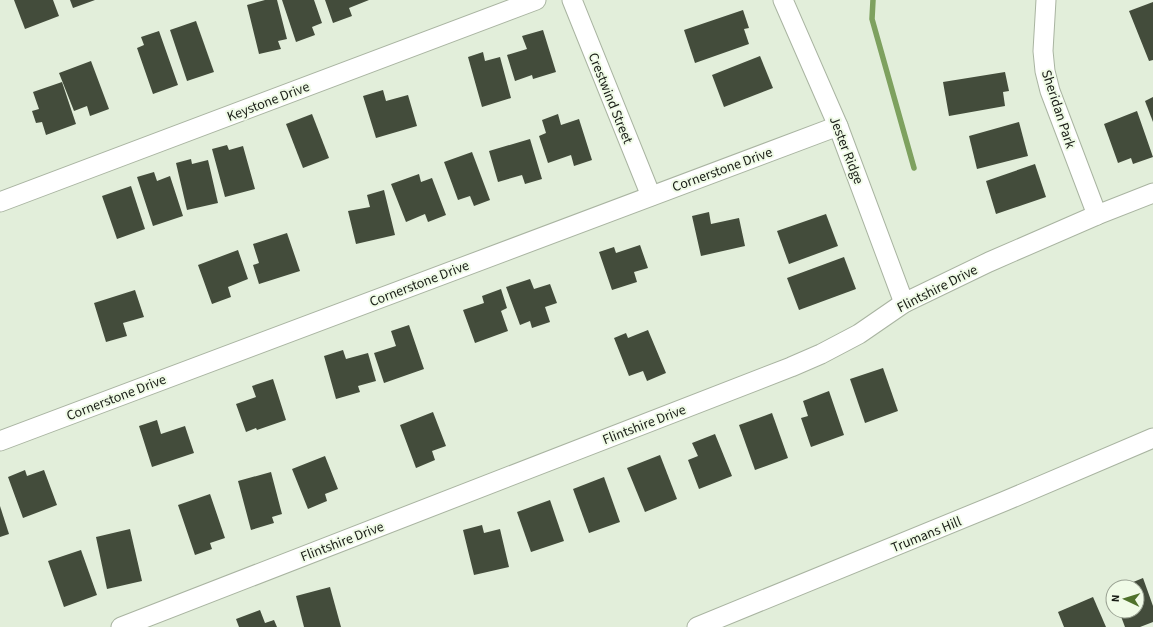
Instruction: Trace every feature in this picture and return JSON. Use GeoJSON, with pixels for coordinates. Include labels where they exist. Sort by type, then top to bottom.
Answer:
{"type":"FeatureCollection","features":[{"type":"Feature","properties":{"kind":"street","name":"Keystone Drive"},"geometry":{"type":"LineString","coordinates":[[0,202],[536,0]]}},
{"type":"Feature","properties":{"kind":"street","name":"Crestwind Street"},"geometry":{"type":"LineString","coordinates":[[572,0],[651,196]]}},
{"type":"Feature","properties":{"kind":"street","name":"Jester Ridge"},"geometry":{"type":"LineString","coordinates":[[783,0],[838,126],[904,303]]}},
{"type":"Feature","properties":{"kind":"street","name":"Sheridan Park"},"geometry":{"type":"LineString","coordinates":[[1046,0],[1043,51],[1045,71],[1050,91],[1097,215]]}},
{"type":"Feature","properties":{"kind":"street","name":"Cornerstone Drive"},"geometry":{"type":"LineString","coordinates":[[0,441],[838,126]]}},
{"type":"Feature","properties":{"kind":"street","name":"Flintshire Drive"},"geometry":{"type":"LineString","coordinates":[[121,627],[156,621],[791,368],[859,334],[904,303],[989,262],[1097,215],[1153,193]]}},
{"type":"Feature","properties":{"kind":"street","name":"Trumans Hill"},"geometry":{"type":"LineString","coordinates":[[697,627],[1005,502],[1153,438]]}},
{"type":"Feature","properties":{"kind":"building"},"geometry":{"type":"Polygon","coordinates":[[[14,0],[53,0],[59,16],[25,29],[14,0]]]}},
{"type":"Feature","properties":{"kind":"building"},"geometry":{"type":"Polygon","coordinates":[[[70,0],[95,0],[73,8],[70,0]]]}},
{"type":"Feature","properties":{"kind":"building"},"geometry":{"type":"Polygon","coordinates":[[[265,0],[277,0],[287,39],[278,41],[281,49],[259,54],[247,5],[265,0]]]}},
{"type":"Feature","properties":{"kind":"building"},"geometry":{"type":"Polygon","coordinates":[[[282,0],[314,0],[322,23],[312,27],[315,35],[296,42],[282,0]]]}},
{"type":"Feature","properties":{"kind":"building"},"geometry":{"type":"Polygon","coordinates":[[[325,0],[369,0],[349,8],[352,16],[333,23],[325,0]]]}},
{"type":"Feature","properties":{"kind":"building"},"geometry":{"type":"Polygon","coordinates":[[[1153,2],[1153,60],[1149,61],[1129,11],[1153,2]]]}},
{"type":"Feature","properties":{"kind":"building"},"geometry":{"type":"Polygon","coordinates":[[[743,10],[749,28],[744,29],[749,44],[695,63],[684,30],[743,10]]]}},
{"type":"Feature","properties":{"kind":"building"},"geometry":{"type":"Polygon","coordinates":[[[196,21],[214,72],[187,81],[170,30],[196,21]]]}},
{"type":"Feature","properties":{"kind":"building"},"geometry":{"type":"Polygon","coordinates":[[[543,30],[556,72],[533,79],[532,75],[515,81],[507,55],[527,49],[522,36],[543,30]]]}},
{"type":"Feature","properties":{"kind":"building"},"geometry":{"type":"Polygon","coordinates":[[[159,31],[178,85],[153,94],[137,48],[144,45],[141,37],[159,31]]]}},
{"type":"Feature","properties":{"kind":"building"},"geometry":{"type":"Polygon","coordinates":[[[483,52],[485,61],[500,57],[511,98],[482,107],[468,57],[483,52]]]}},
{"type":"Feature","properties":{"kind":"building"},"geometry":{"type":"Polygon","coordinates":[[[760,56],[773,88],[724,107],[712,75],[760,56]]]}},
{"type":"Feature","properties":{"kind":"building"},"geometry":{"type":"Polygon","coordinates":[[[91,61],[109,109],[90,116],[87,106],[74,111],[59,73],[91,61]]]}},
{"type":"Feature","properties":{"kind":"building"},"geometry":{"type":"Polygon","coordinates":[[[1005,72],[1009,91],[1003,92],[1005,106],[949,116],[943,82],[1005,72]]]}},
{"type":"Feature","properties":{"kind":"building"},"geometry":{"type":"Polygon","coordinates":[[[62,82],[76,124],[46,135],[42,122],[36,123],[32,111],[39,109],[33,92],[62,82]]]}},
{"type":"Feature","properties":{"kind":"building"},"geometry":{"type":"Polygon","coordinates":[[[383,90],[386,101],[408,95],[417,126],[376,138],[363,96],[383,90]]]}},
{"type":"Feature","properties":{"kind":"building"},"geometry":{"type":"Polygon","coordinates":[[[1153,97],[1153,122],[1145,101],[1153,97]]]}},
{"type":"Feature","properties":{"kind":"building"},"geometry":{"type":"Polygon","coordinates":[[[1137,111],[1153,157],[1133,164],[1131,158],[1118,163],[1104,124],[1137,111]]]}},
{"type":"Feature","properties":{"kind":"building"},"geometry":{"type":"Polygon","coordinates":[[[312,114],[329,158],[303,168],[286,124],[312,114]]]}},
{"type":"Feature","properties":{"kind":"building"},"geometry":{"type":"Polygon","coordinates":[[[558,114],[561,125],[579,119],[592,160],[574,166],[571,155],[548,163],[539,136],[546,133],[542,120],[558,114]]]}},
{"type":"Feature","properties":{"kind":"building"},"geometry":{"type":"Polygon","coordinates":[[[1019,122],[1028,156],[977,169],[969,136],[1019,122]]]}},
{"type":"Feature","properties":{"kind":"building"},"geometry":{"type":"Polygon","coordinates":[[[530,139],[542,179],[525,184],[522,175],[498,182],[489,151],[530,139]]]}},
{"type":"Feature","properties":{"kind":"building"},"geometry":{"type":"Polygon","coordinates":[[[227,145],[229,150],[243,146],[255,189],[225,197],[212,149],[227,145]]]}},
{"type":"Feature","properties":{"kind":"building"},"geometry":{"type":"Polygon","coordinates":[[[472,152],[490,200],[474,206],[470,196],[458,200],[444,162],[472,152]]]}},
{"type":"Feature","properties":{"kind":"building"},"geometry":{"type":"Polygon","coordinates":[[[191,159],[192,164],[208,160],[218,203],[187,210],[176,163],[191,159]]]}},
{"type":"Feature","properties":{"kind":"building"},"geometry":{"type":"Polygon","coordinates":[[[1035,164],[1046,197],[996,214],[986,181],[1035,164]]]}},
{"type":"Feature","properties":{"kind":"building"},"geometry":{"type":"Polygon","coordinates":[[[154,172],[157,181],[170,176],[183,216],[153,226],[137,177],[154,172]]]}},
{"type":"Feature","properties":{"kind":"building"},"geometry":{"type":"Polygon","coordinates":[[[419,174],[421,182],[432,178],[446,215],[428,222],[425,214],[406,222],[391,184],[419,174]]]}},
{"type":"Feature","properties":{"kind":"building"},"geometry":{"type":"Polygon","coordinates":[[[131,186],[145,229],[117,239],[102,196],[131,186]]]}},
{"type":"Feature","properties":{"kind":"building"},"geometry":{"type":"Polygon","coordinates":[[[384,190],[395,235],[356,244],[348,211],[370,207],[367,195],[384,190]]]}},
{"type":"Feature","properties":{"kind":"building"},"geometry":{"type":"Polygon","coordinates":[[[709,212],[711,224],[739,218],[745,246],[701,256],[692,216],[709,212]]]}},
{"type":"Feature","properties":{"kind":"building"},"geometry":{"type":"Polygon","coordinates":[[[826,214],[838,246],[789,264],[777,231],[826,214]]]}},
{"type":"Feature","properties":{"kind":"building"},"geometry":{"type":"Polygon","coordinates":[[[287,233],[300,271],[259,284],[253,265],[259,263],[253,244],[287,233]]]}},
{"type":"Feature","properties":{"kind":"building"},"geometry":{"type":"Polygon","coordinates":[[[640,245],[648,268],[634,272],[637,282],[612,290],[599,252],[614,247],[616,253],[640,245]]]}},
{"type":"Feature","properties":{"kind":"building"},"geometry":{"type":"Polygon","coordinates":[[[238,250],[248,279],[228,287],[231,297],[212,304],[198,265],[238,250]]]}},
{"type":"Feature","properties":{"kind":"building"},"geometry":{"type":"Polygon","coordinates":[[[844,257],[856,289],[799,310],[787,278],[844,257]]]}},
{"type":"Feature","properties":{"kind":"building"},"geometry":{"type":"Polygon","coordinates":[[[530,279],[534,289],[550,284],[557,303],[545,307],[550,322],[532,328],[530,321],[520,325],[506,287],[530,279]]]}},
{"type":"Feature","properties":{"kind":"building"},"geometry":{"type":"Polygon","coordinates":[[[501,289],[507,308],[501,311],[508,331],[475,343],[463,310],[484,303],[482,296],[501,289]]]}},
{"type":"Feature","properties":{"kind":"building"},"geometry":{"type":"Polygon","coordinates":[[[135,290],[144,317],[123,323],[127,336],[106,342],[94,303],[135,290]]]}},
{"type":"Feature","properties":{"kind":"building"},"geometry":{"type":"Polygon","coordinates":[[[409,325],[424,369],[384,383],[374,353],[396,346],[391,331],[409,325]]]}},
{"type":"Feature","properties":{"kind":"building"},"geometry":{"type":"Polygon","coordinates":[[[648,330],[666,373],[647,381],[643,371],[629,376],[614,338],[626,333],[628,338],[648,330]]]}},
{"type":"Feature","properties":{"kind":"building"},"geometry":{"type":"Polygon","coordinates":[[[343,350],[346,359],[368,353],[376,381],[358,386],[360,392],[336,399],[324,356],[343,350]]]}},
{"type":"Feature","properties":{"kind":"building"},"geometry":{"type":"Polygon","coordinates":[[[883,368],[898,411],[865,423],[850,379],[883,368]]]}},
{"type":"Feature","properties":{"kind":"building"},"geometry":{"type":"Polygon","coordinates":[[[273,379],[286,420],[257,430],[256,428],[246,432],[236,404],[256,397],[252,386],[273,379]]]}},
{"type":"Feature","properties":{"kind":"building"},"geometry":{"type":"Polygon","coordinates":[[[829,391],[844,435],[811,447],[801,418],[808,416],[803,401],[829,391]]]}},
{"type":"Feature","properties":{"kind":"building"},"geometry":{"type":"Polygon","coordinates":[[[433,412],[446,446],[432,451],[435,460],[416,468],[400,425],[433,412]]]}},
{"type":"Feature","properties":{"kind":"building"},"geometry":{"type":"Polygon","coordinates":[[[772,413],[788,458],[755,470],[739,425],[772,413]]]}},
{"type":"Feature","properties":{"kind":"building"},"geometry":{"type":"Polygon","coordinates":[[[157,420],[161,434],[185,426],[194,453],[152,467],[139,426],[157,420]]]}},
{"type":"Feature","properties":{"kind":"building"},"geometry":{"type":"Polygon","coordinates":[[[715,434],[732,476],[699,489],[688,460],[698,456],[692,443],[715,434]]]}},
{"type":"Feature","properties":{"kind":"building"},"geometry":{"type":"Polygon","coordinates":[[[660,455],[677,499],[645,512],[627,468],[660,455]]]}},
{"type":"Feature","properties":{"kind":"building"},"geometry":{"type":"Polygon","coordinates":[[[325,456],[338,489],[325,494],[327,501],[308,509],[292,469],[325,456]]]}},
{"type":"Feature","properties":{"kind":"building"},"geometry":{"type":"Polygon","coordinates":[[[25,470],[27,476],[44,470],[57,505],[23,518],[8,477],[25,470]]]}},
{"type":"Feature","properties":{"kind":"building"},"geometry":{"type":"Polygon","coordinates":[[[271,472],[282,514],[272,517],[274,523],[251,530],[238,481],[271,472]]]}},
{"type":"Feature","properties":{"kind":"building"},"geometry":{"type":"Polygon","coordinates":[[[604,477],[620,522],[589,533],[573,489],[604,477]]]}},
{"type":"Feature","properties":{"kind":"building"},"geometry":{"type":"Polygon","coordinates":[[[210,494],[225,538],[210,543],[212,549],[195,555],[178,505],[210,494]]]}},
{"type":"Feature","properties":{"kind":"building"},"geometry":{"type":"Polygon","coordinates":[[[550,500],[564,541],[531,552],[517,512],[550,500]]]}},
{"type":"Feature","properties":{"kind":"building"},"geometry":{"type":"Polygon","coordinates":[[[0,506],[9,534],[0,537],[0,506]]]}},
{"type":"Feature","properties":{"kind":"building"},"geometry":{"type":"Polygon","coordinates":[[[482,525],[484,533],[500,529],[509,567],[474,575],[463,530],[482,525]]]}},
{"type":"Feature","properties":{"kind":"building"},"geometry":{"type":"Polygon","coordinates":[[[130,529],[142,581],[107,589],[96,537],[130,529]]]}},
{"type":"Feature","properties":{"kind":"building"},"geometry":{"type":"Polygon","coordinates":[[[81,550],[97,595],[64,607],[48,561],[81,550]]]}},
{"type":"Feature","properties":{"kind":"building"},"geometry":{"type":"Polygon","coordinates":[[[1145,584],[1153,606],[1153,622],[1140,627],[1125,627],[1122,619],[1145,619],[1145,584]]]}},
{"type":"Feature","properties":{"kind":"building"},"geometry":{"type":"Polygon","coordinates":[[[330,587],[341,627],[304,627],[296,596],[330,587]]]}},
{"type":"Feature","properties":{"kind":"building"},"geometry":{"type":"Polygon","coordinates":[[[1093,597],[1106,627],[1064,627],[1058,612],[1093,597]]]}},
{"type":"Feature","properties":{"kind":"building"},"geometry":{"type":"Polygon","coordinates":[[[260,610],[265,623],[274,620],[277,627],[239,627],[236,619],[260,610]]]}},
{"type":"Feature","properties":{"kind":"waterway"},"geometry":{"type":"LineString","coordinates":[[873,0],[872,19],[914,168]]}}]}
